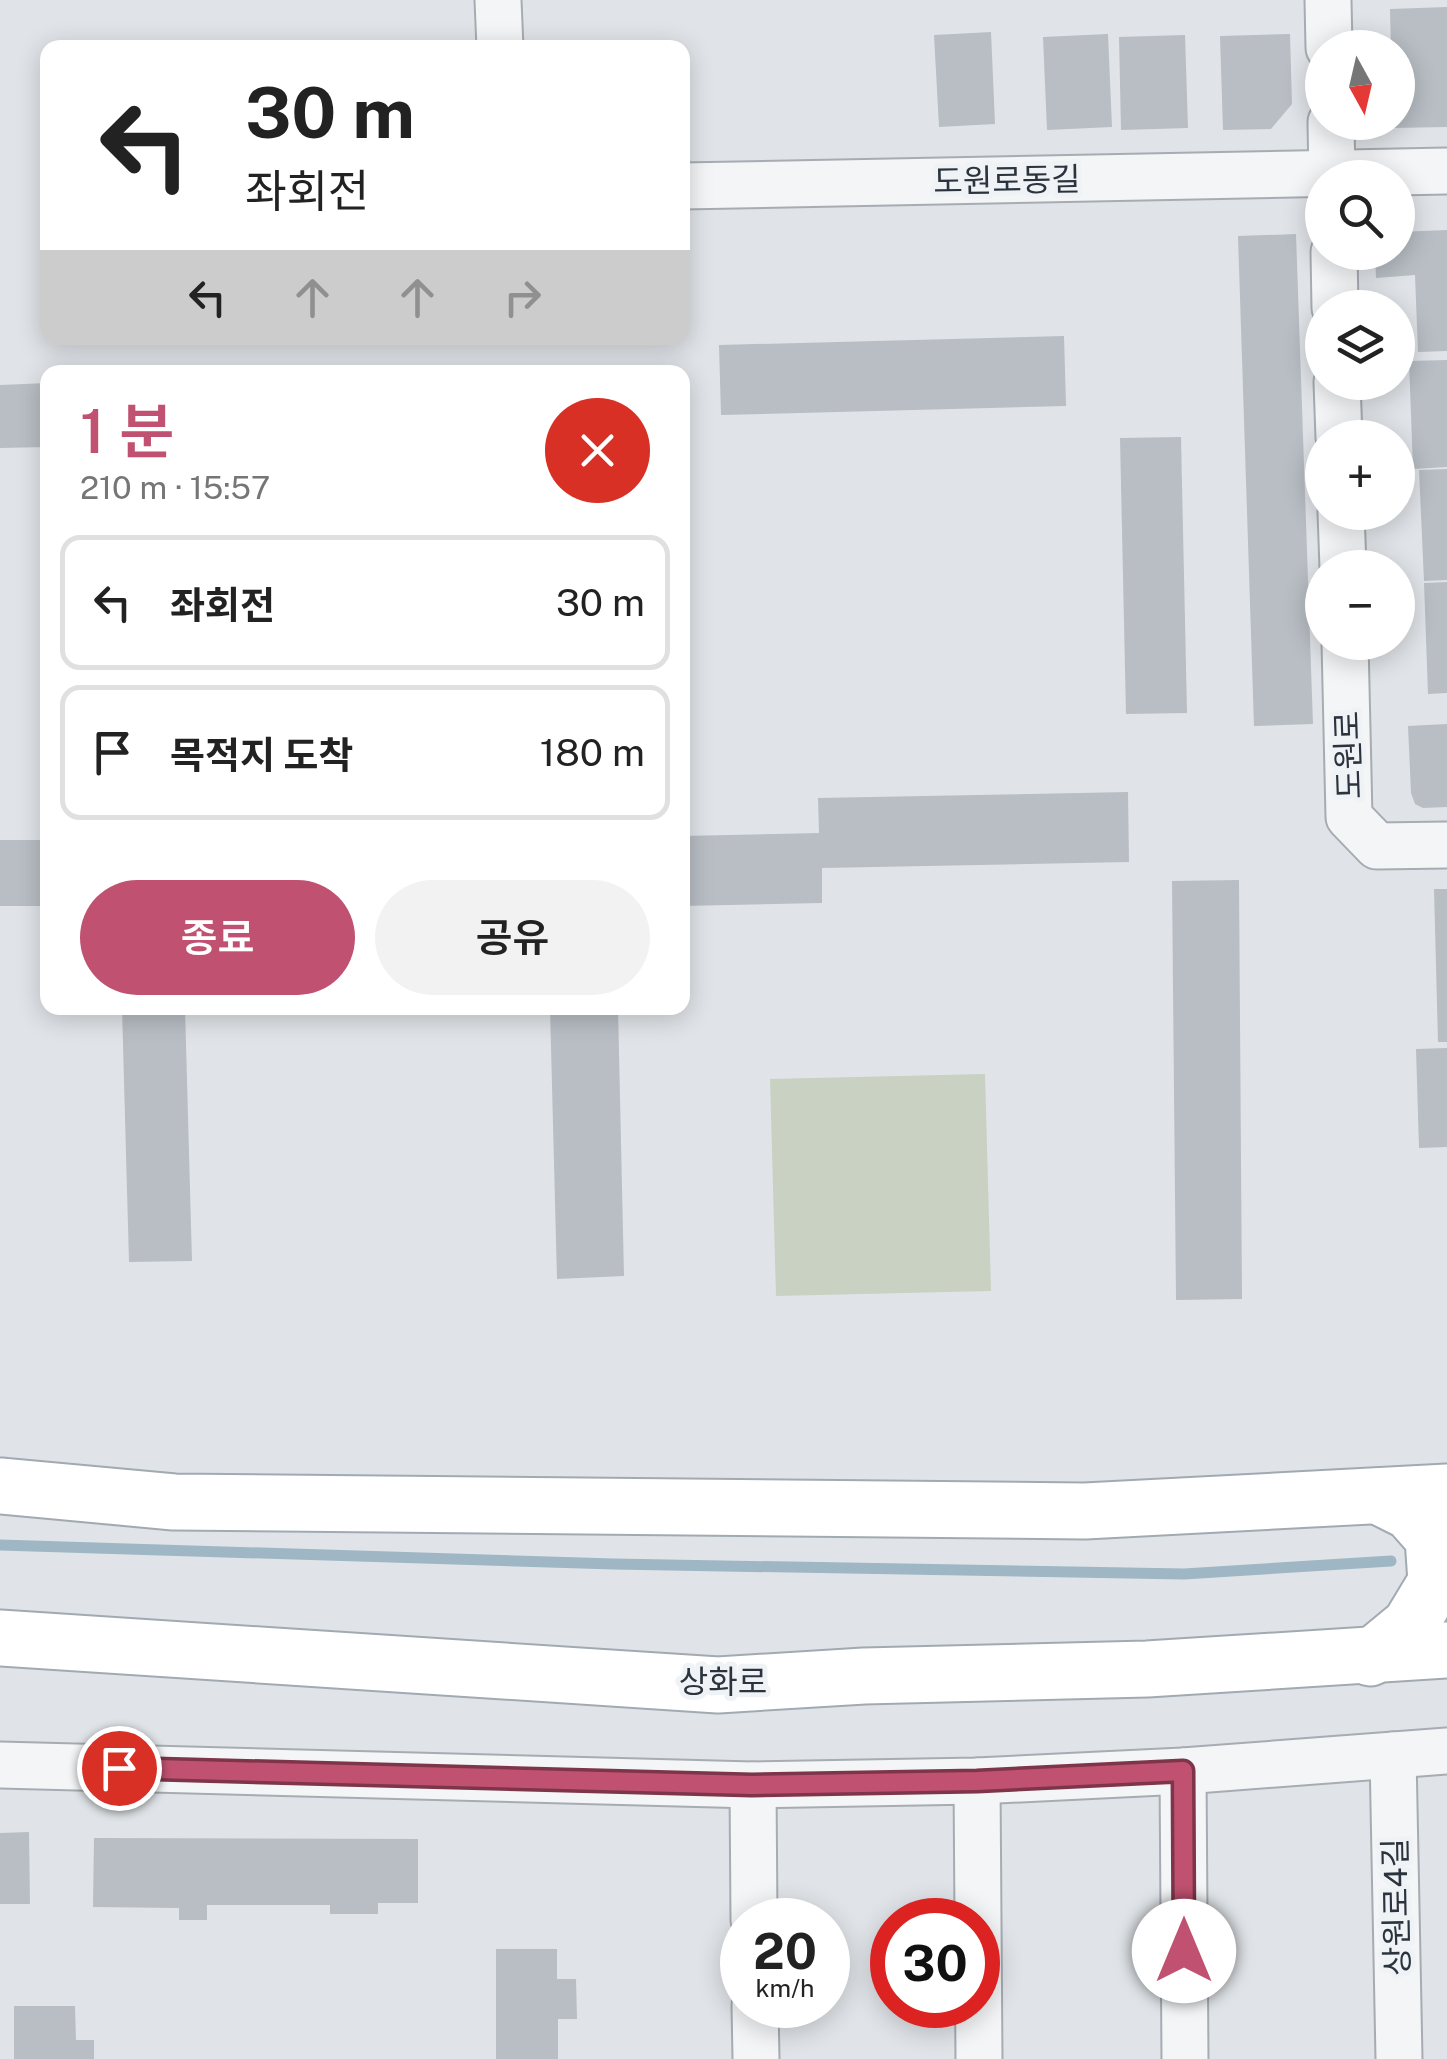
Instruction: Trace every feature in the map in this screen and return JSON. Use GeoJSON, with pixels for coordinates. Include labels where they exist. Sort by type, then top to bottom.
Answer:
{"type":"FeatureCollection","features":[{"type":"Feature","properties":{"kind":"main road"},"geometry":{"type":"LineString","coordinates":[[0,1486],[174,1502],[1085,1512],[1447,1492]]}},
{"type":"Feature","properties":{"kind":"main road"},"geometry":{"type":"LineString","coordinates":[[1370,1658],[1410,1625],[1436,1582],[1432,1538],[1410,1512],[1378,1496]]}},
{"type":"Feature","properties":{"kind":"main road","name":"상화로"},"geometry":{"type":"LineString","coordinates":[[0,1638],[718,1685],[864,1676],[1147,1669],[1370,1658],[1447,1650]]}},
{"type":"Feature","properties":{"kind":"street"},"geometry":{"type":"LineString","coordinates":[[498,0],[500,40]]}},
{"type":"Feature","properties":{"kind":"street"},"geometry":{"type":"LineString","coordinates":[[1328,0],[1329,30]]}},
{"type":"Feature","properties":{"kind":"street","name":"도원로동길"},"geometry":{"type":"LineString","coordinates":[[1415,172],[1447,171]]}},
{"type":"Feature","properties":{"kind":"street","name":"도원로동길"},"geometry":{"type":"LineString","coordinates":[[690,186],[1305,176]]}},
{"type":"Feature","properties":{"kind":"street","name":"도원로"},"geometry":{"type":"LineString","coordinates":[[1346,660],[1350,817],[1377,846],[1447,845]]}},
{"type":"Feature","properties":{"kind":"street"},"geometry":{"type":"LineString","coordinates":[[0,1765],[752,1785],[977,1781],[1183,1771],[1447,1751]]}},
{"type":"Feature","properties":{"kind":"street","name":"상원로4길"},"geometry":{"type":"LineString","coordinates":[[1393,1755],[1399,2059]]}},
{"type":"Feature","properties":{"kind":"street"},"geometry":{"type":"LineString","coordinates":[[1183,1771],[1186,2059]]}},
{"type":"Feature","properties":{"kind":"street"},"geometry":{"type":"LineString","coordinates":[[977,1781],[979,2059]]}},
{"type":"Feature","properties":{"kind":"street"},"geometry":{"type":"LineString","coordinates":[[752,1785],[754,1898]]}},
{"type":"Feature","properties":{"kind":"street"},"geometry":{"type":"LineString","coordinates":[[755,2028],[756,2059]]}},
{"type":"Feature","properties":{"kind":"green space"},"geometry":{"type":"Polygon","coordinates":[[[985,1074],[991,1291],[776,1296],[770,1079],[985,1074]]]}},
{"type":"Feature","properties":{"kind":"building"},"geometry":{"type":"Polygon","coordinates":[[[1447,7],[1447,127],[1415,128],[1415,30],[1391,30],[1390,9],[1447,7]]]}},
{"type":"Feature","properties":{"kind":"building"},"geometry":{"type":"Polygon","coordinates":[[[991,32],[995,124],[939,127],[934,35],[991,32]]]}},
{"type":"Feature","properties":{"kind":"building"},"geometry":{"type":"Polygon","coordinates":[[[1108,34],[1112,127],[1047,130],[1043,37],[1108,34]]]}},
{"type":"Feature","properties":{"kind":"building"},"geometry":{"type":"Polygon","coordinates":[[[1290,34],[1292,104],[1271,129],[1223,130],[1220,36],[1290,34]]]}},
{"type":"Feature","properties":{"kind":"building"},"geometry":{"type":"Polygon","coordinates":[[[1185,35],[1188,128],[1121,130],[1119,37],[1185,35]]]}},
{"type":"Feature","properties":{"kind":"building"},"geometry":{"type":"Polygon","coordinates":[[[1447,230],[1447,351],[1418,352],[1415,275],[1376,278],[1376,270],[1415,270],[1415,231],[1447,230]]]}},
{"type":"Feature","properties":{"kind":"building"},"geometry":{"type":"Polygon","coordinates":[[[1296,234],[1307,550],[1305,660],[1311,660],[1313,724],[1254,726],[1238,236],[1296,234]]]}},
{"type":"Feature","properties":{"kind":"building"},"geometry":{"type":"Polygon","coordinates":[[[1064,336],[1066,406],[721,415],[719,345],[1064,336]]]}},
{"type":"Feature","properties":{"kind":"building"},"geometry":{"type":"Polygon","coordinates":[[[1447,360],[1447,467],[1415,469],[1415,420],[1411,420],[1410,400],[1415,400],[1415,361],[1447,360]]]}},
{"type":"Feature","properties":{"kind":"building"},"geometry":{"type":"Polygon","coordinates":[[[40,383],[40,447],[0,448],[0,385],[40,383]]]}},
{"type":"Feature","properties":{"kind":"building"},"geometry":{"type":"Polygon","coordinates":[[[1181,437],[1187,713],[1126,714],[1120,438],[1181,437]]]}},
{"type":"Feature","properties":{"kind":"building"},"geometry":{"type":"Polygon","coordinates":[[[1447,469],[1447,580],[1424,581],[1419,470],[1447,469]]]}},
{"type":"Feature","properties":{"kind":"building"},"geometry":{"type":"Polygon","coordinates":[[[1447,582],[1447,693],[1428,694],[1424,583],[1447,582]]]}},
{"type":"Feature","properties":{"kind":"building"},"geometry":{"type":"Polygon","coordinates":[[[1447,724],[1447,807],[1423,808],[1415,804],[1411,793],[1408,726],[1447,724]]]}},
{"type":"Feature","properties":{"kind":"building"},"geometry":{"type":"Polygon","coordinates":[[[1128,792],[1129,862],[822,868],[822,903],[690,906],[690,836],[819,833],[818,798],[1128,792]]]}},
{"type":"Feature","properties":{"kind":"building"},"geometry":{"type":"Polygon","coordinates":[[[0,840],[40,840],[40,906],[0,906],[0,840]]]}},
{"type":"Feature","properties":{"kind":"building"},"geometry":{"type":"Polygon","coordinates":[[[1239,880],[1242,1299],[1176,1300],[1172,881],[1239,880]]]}},
{"type":"Feature","properties":{"kind":"building"},"geometry":{"type":"Polygon","coordinates":[[[1434,889],[1447,889],[1447,1042],[1438,1042],[1434,889]]]}},
{"type":"Feature","properties":{"kind":"building"},"geometry":{"type":"Polygon","coordinates":[[[122,1015],[185,1015],[192,1261],[129,1262],[122,1015]]]}},
{"type":"Feature","properties":{"kind":"building"},"geometry":{"type":"Polygon","coordinates":[[[550,1015],[618,1015],[624,1276],[557,1279],[550,1015]]]}},
{"type":"Feature","properties":{"kind":"building"},"geometry":{"type":"Polygon","coordinates":[[[1447,1048],[1447,1147],[1419,1148],[1416,1049],[1447,1048]]]}},
{"type":"Feature","properties":{"kind":"building"},"geometry":{"type":"Polygon","coordinates":[[[29,1832],[30,1904],[0,1904],[0,1833],[29,1832]]]}},
{"type":"Feature","properties":{"kind":"building"},"geometry":{"type":"Polygon","coordinates":[[[94,1838],[418,1839],[418,1903],[378,1903],[378,1914],[330,1914],[330,1905],[207,1905],[207,1920],[179,1920],[179,1908],[93,1907],[94,1838]]]}},
{"type":"Feature","properties":{"kind":"building"},"geometry":{"type":"Polygon","coordinates":[[[496,1949],[557,1949],[557,1979],[576,1979],[577,2019],[558,2019],[558,2059],[496,2059],[496,1949]]]}},
{"type":"Feature","properties":{"kind":"building"},"geometry":{"type":"Polygon","coordinates":[[[14,2006],[75,2006],[76,2040],[94,2040],[94,2059],[14,2059],[14,2006]]]}},
{"type":"Feature","properties":{"kind":"waterway"},"geometry":{"type":"LineString","coordinates":[[0,1545],[614,1564],[1184,1574],[1391,1561]]}},
{"type":"Feature","properties":{"kind":"route"},"geometry":{"type":"LineString","coordinates":[[119,1768],[752,1785],[977,1781],[1183,1771],[1184,1951]]}}]}
